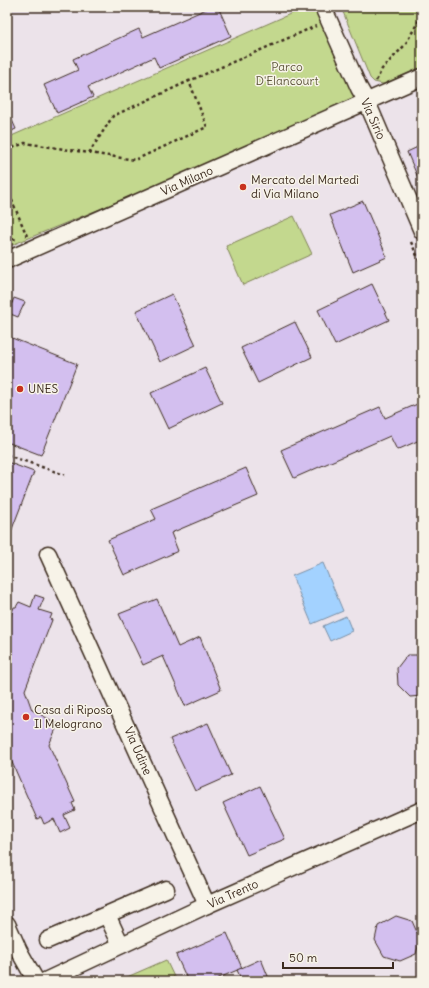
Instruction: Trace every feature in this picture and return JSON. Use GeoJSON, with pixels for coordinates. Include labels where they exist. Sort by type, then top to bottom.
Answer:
{"type":"FeatureCollection","features":[{"type":"Feature","properties":{"kind":"street","name":"Via Sirio"},"geometry":{"type":"LineString","coordinates":[[326,14],[422,231]]}},
{"type":"Feature","properties":{"kind":"street","name":"Via Milano"},"geometry":{"type":"LineString","coordinates":[[7,260],[363,95],[422,77]]}},
{"type":"Feature","properties":{"kind":"street","name":"Via Udine"},"geometry":{"type":"LineString","coordinates":[[48,554],[207,905]]}},
{"type":"Feature","properties":{"kind":"street","name":"Via Trento"},"geometry":{"type":"LineString","coordinates":[[45,981],[207,905],[422,810]]}},
{"type":"Feature","properties":{"kind":"street"},"geometry":{"type":"LineString","coordinates":[[48,940],[166,889]]}},
{"type":"Feature","properties":{"kind":"street"},"geometry":{"type":"LineString","coordinates":[[107,915],[121,945]]}},
{"type":"Feature","properties":{"kind":"street"},"geometry":{"type":"LineString","coordinates":[[7,924],[19,951],[36,981]]}},
{"type":"Feature","properties":{"kind":"path"},"geometry":{"type":"LineString","coordinates":[[89,153],[113,116],[189,81],[326,14]]}},
{"type":"Feature","properties":{"kind":"path"},"geometry":{"type":"LineString","coordinates":[[363,95],[376,81],[382,69],[405,45],[422,15]]}},
{"type":"Feature","properties":{"kind":"path"},"geometry":{"type":"LineString","coordinates":[[7,150],[25,143],[135,160],[207,127],[189,81]]}},
{"type":"Feature","properties":{"kind":"path"},"geometry":{"type":"LineString","coordinates":[[7,189],[33,249]]}},
{"type":"Feature","properties":{"kind":"path"},"geometry":{"type":"LineString","coordinates":[[7,455],[65,476]]}},
{"type":"Feature","properties":{"kind":"green space","name":"Parco D'Elancourt"},"geometry":{"type":"Polygon","coordinates":[[[306,7],[317,7],[361,102],[7,247],[7,138],[306,7]]]}},
{"type":"Feature","properties":{"kind":"green space"},"geometry":{"type":"Polygon","coordinates":[[[341,7],[422,7],[422,67],[383,84],[374,82],[370,78],[341,7]]]}},
{"type":"Feature","properties":{"kind":"green space"},"geometry":{"type":"Polygon","coordinates":[[[294,216],[312,254],[243,285],[226,246],[294,216]]]}},
{"type":"Feature","properties":{"kind":"green space"},"geometry":{"type":"Polygon","coordinates":[[[166,960],[176,981],[118,981],[166,960]]]}},
{"type":"Feature","properties":{"kind":"water"},"geometry":{"type":"Polygon","coordinates":[[[323,563],[343,611],[312,624],[292,576],[323,563]]]}},
{"type":"Feature","properties":{"kind":"water"},"geometry":{"type":"Polygon","coordinates":[[[346,616],[352,631],[330,641],[323,626],[346,616]]]}},
{"type":"Feature","properties":{"kind":"building"},"geometry":{"type":"Polygon","coordinates":[[[211,7],[218,7],[231,36],[159,68],[154,57],[88,87],[93,97],[57,113],[44,85],[78,70],[73,59],[139,29],[143,37],[211,7]]]}},
{"type":"Feature","properties":{"kind":"building"},"geometry":{"type":"Polygon","coordinates":[[[7,109],[16,129],[7,133],[7,109]]]}},
{"type":"Feature","properties":{"kind":"building"},"geometry":{"type":"Polygon","coordinates":[[[422,145],[422,187],[407,152],[422,145]]]}},
{"type":"Feature","properties":{"kind":"building"},"geometry":{"type":"Polygon","coordinates":[[[363,201],[387,257],[353,272],[330,215],[363,201]]]}},
{"type":"Feature","properties":{"kind":"building"},"geometry":{"type":"Polygon","coordinates":[[[372,284],[389,320],[335,345],[318,310],[372,284]]]}},
{"type":"Feature","properties":{"kind":"building"},"geometry":{"type":"Polygon","coordinates":[[[172,294],[196,345],[160,362],[136,311],[172,294]]]}},
{"type":"Feature","properties":{"kind":"building"},"geometry":{"type":"Polygon","coordinates":[[[14,298],[25,302],[18,317],[8,313],[14,298]]]}},
{"type":"Feature","properties":{"kind":"building"},"geometry":{"type":"Polygon","coordinates":[[[295,322],[312,357],[258,383],[241,348],[295,322]]]}},
{"type":"Feature","properties":{"kind":"building"},"geometry":{"type":"Polygon","coordinates":[[[7,336],[77,364],[41,455],[7,442],[7,336]]]}},
{"type":"Feature","properties":{"kind":"building"},"geometry":{"type":"Polygon","coordinates":[[[205,368],[222,403],[168,429],[151,393],[205,368]]]}},
{"type":"Feature","properties":{"kind":"building"},"geometry":{"type":"Polygon","coordinates":[[[422,402],[422,439],[397,450],[390,436],[294,478],[281,450],[380,407],[385,418],[422,402]]]}},
{"type":"Feature","properties":{"kind":"building"},"geometry":{"type":"Polygon","coordinates":[[[7,462],[34,472],[7,542],[7,462]]]}},
{"type":"Feature","properties":{"kind":"building"},"geometry":{"type":"Polygon","coordinates":[[[246,468],[258,496],[171,533],[178,551],[124,575],[108,540],[156,519],[151,509],[246,468]]]}},
{"type":"Feature","properties":{"kind":"building","name":"Casa di Riposo Il Melograno"},"geometry":{"type":"Polygon","coordinates":[[[35,595],[44,598],[39,610],[52,614],[50,619],[52,620],[25,690],[32,710],[58,724],[49,745],[75,802],[72,803],[75,810],[64,815],[70,828],[60,833],[54,819],[44,824],[41,817],[37,819],[7,751],[7,625],[14,607],[16,607],[19,602],[31,607],[35,595]]]}},
{"type":"Feature","properties":{"kind":"building"},"geometry":{"type":"Polygon","coordinates":[[[157,599],[178,647],[200,637],[221,690],[185,706],[163,656],[143,665],[119,614],[157,599]]]}},
{"type":"Feature","properties":{"kind":"building"},"geometry":{"type":"Polygon","coordinates":[[[407,655],[422,655],[422,696],[410,697],[398,685],[397,668],[407,655]]]}},
{"type":"Feature","properties":{"kind":"building"},"geometry":{"type":"Polygon","coordinates":[[[208,723],[231,775],[195,791],[170,739],[208,723]]]}},
{"type":"Feature","properties":{"kind":"building"},"geometry":{"type":"Polygon","coordinates":[[[260,786],[285,839],[247,855],[223,803],[260,786]]]}},
{"type":"Feature","properties":{"kind":"building"},"geometry":{"type":"Polygon","coordinates":[[[396,916],[412,921],[420,939],[416,954],[400,961],[384,956],[375,940],[378,926],[396,916]]]}},
{"type":"Feature","properties":{"kind":"building"},"geometry":{"type":"Polygon","coordinates":[[[227,933],[242,968],[212,981],[188,981],[176,955],[227,933]]]}},
{"type":"Feature","properties":{"kind":"building"},"geometry":{"type":"Polygon","coordinates":[[[261,959],[270,981],[242,981],[237,970],[261,959]]]}},
{"type":"Feature","properties":{"kind":"place","name":"Mercato del Martedì di Via Milano"},"geometry":{"type":"Point","coordinates":[243,187]}},
{"type":"Feature","properties":{"kind":"place","name":"UNES"},"geometry":{"type":"Point","coordinates":[20,389]}},
{"type":"Feature","properties":{"kind":"place","name":"Casa di Riposo Il Melograno"},"geometry":{"type":"Point","coordinates":[26,717]}}]}
